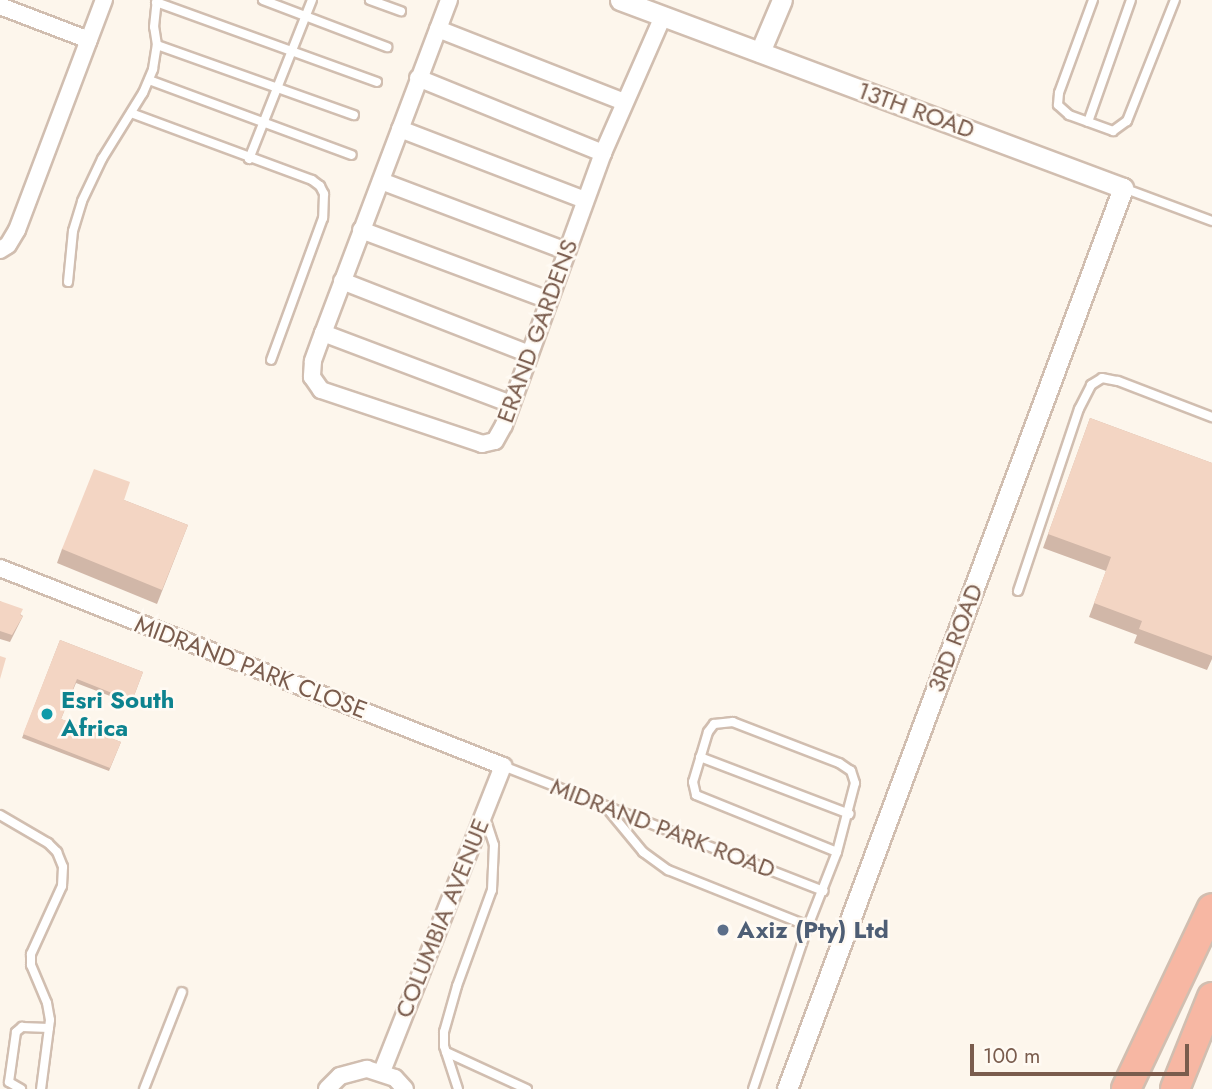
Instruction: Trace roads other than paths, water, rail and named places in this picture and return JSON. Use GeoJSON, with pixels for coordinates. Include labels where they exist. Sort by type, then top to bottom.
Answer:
{"type":"FeatureCollection","features":[{"type":"Feature","properties":{"kind":"highway"},"geometry":{"type":"LineString","coordinates":[[1126,1089],[1212,908]]}},
{"type":"Feature","properties":{"kind":"highway"},"geometry":{"type":"LineString","coordinates":[[1175,1089],[1212,997]]}},
{"type":"Feature","properties":{"kind":"street"},"geometry":{"type":"LineString","coordinates":[[0,250],[8,245],[17,230],[104,0]]}},
{"type":"Feature","properties":{"kind":"street","name":"ERAND GARDENS"},"geometry":{"type":"LineString","coordinates":[[449,0],[342,281],[312,370],[321,390],[482,444],[495,441],[499,435],[603,153],[663,16]]}},
{"type":"Feature","properties":{"kind":"street","name":"13TH ROAD"},"geometry":{"type":"LineString","coordinates":[[620,0],[1123,188]]}},
{"type":"Feature","properties":{"kind":"street"},"geometry":{"type":"LineString","coordinates":[[760,52],[782,0]]}},
{"type":"Feature","properties":{"kind":"street"},"geometry":{"type":"LineString","coordinates":[[0,6],[89,40]]}},
{"type":"Feature","properties":{"kind":"street"},"geometry":{"type":"LineString","coordinates":[[438,29],[624,102]]}},
{"type":"Feature","properties":{"kind":"street"},"geometry":{"type":"LineString","coordinates":[[418,78],[603,153]]}},
{"type":"Feature","properties":{"kind":"street"},"geometry":{"type":"LineString","coordinates":[[400,129],[585,200]]}},
{"type":"Feature","properties":{"kind":"street"},"geometry":{"type":"LineString","coordinates":[[381,181],[566,251]]}},
{"type":"Feature","properties":{"kind":"street","name":"3RD ROAD"},"geometry":{"type":"LineString","coordinates":[[787,1089],[1123,188]]}},
{"type":"Feature","properties":{"kind":"street"},"geometry":{"type":"LineString","coordinates":[[361,230],[548,300]]}},
{"type":"Feature","properties":{"kind":"street"},"geometry":{"type":"LineString","coordinates":[[342,281],[529,354]]}},
{"type":"Feature","properties":{"kind":"street"},"geometry":{"type":"LineString","coordinates":[[323,333],[511,404]]}},
{"type":"Feature","properties":{"kind":"street","name":"MIDRAND PARK CLOSE"},"geometry":{"type":"LineString","coordinates":[[0,568],[503,766]]}},
{"type":"Feature","properties":{"kind":"street","name":"COLUMBIA AVENUE"},"geometry":{"type":"LineString","coordinates":[[382,1071],[503,766]]}},
{"type":"Feature","properties":{"kind":"street"},"geometry":{"type":"LineString","coordinates":[[327,1089],[340,1076],[353,1070],[382,1071],[405,1089]]}},
{"type":"Feature","properties":{"kind":"lane"},"geometry":{"type":"LineString","coordinates":[[263,0],[387,47]]}},
{"type":"Feature","properties":{"kind":"lane"},"geometry":{"type":"LineString","coordinates":[[249,159],[294,52],[312,0]]}},
{"type":"Feature","properties":{"kind":"lane"},"geometry":{"type":"LineString","coordinates":[[370,0],[401,11]]}},
{"type":"Feature","properties":{"kind":"lane"},"geometry":{"type":"LineString","coordinates":[[1093,0],[1057,101],[1061,110],[1113,131],[1127,121],[1175,0]]}},
{"type":"Feature","properties":{"kind":"lane"},"geometry":{"type":"LineString","coordinates":[[1088,122],[1131,0]]}},
{"type":"Feature","properties":{"kind":"lane"},"geometry":{"type":"LineString","coordinates":[[68,282],[73,231],[82,201],[102,159],[149,80],[157,45],[154,27],[156,1],[377,82]]}},
{"type":"Feature","properties":{"kind":"lane"},"geometry":{"type":"LineString","coordinates":[[157,45],[354,114]]}},
{"type":"Feature","properties":{"kind":"lane"},"geometry":{"type":"LineString","coordinates":[[149,80],[352,155]]}},
{"type":"Feature","properties":{"kind":"lane"},"geometry":{"type":"LineString","coordinates":[[131,113],[249,159],[312,180],[324,194],[323,218],[271,360]]}},
{"type":"Feature","properties":{"kind":"lane","name":"13TH ROAD"},"geometry":{"type":"LineString","coordinates":[[1123,188],[1212,221]]}},
{"type":"Feature","properties":{"kind":"lane"},"geometry":{"type":"LineString","coordinates":[[1018,591],[1079,409],[1091,385],[1102,378],[1118,381],[1212,417]]}},
{"type":"Feature","properties":{"kind":"lane"},"geometry":{"type":"LineString","coordinates":[[753,1089],[808,926],[838,852],[855,783],[851,771],[746,726],[733,722],[714,724],[708,732],[693,782],[699,798],[838,852]]}},
{"type":"Feature","properties":{"kind":"lane"},"geometry":{"type":"LineString","coordinates":[[700,757],[849,814]]}},
{"type":"Feature","properties":{"kind":"lane","name":"MIDRAND PARK ROAD"},"geometry":{"type":"LineString","coordinates":[[503,766],[823,891]]}},
{"type":"Feature","properties":{"kind":"lane"},"geometry":{"type":"LineString","coordinates":[[606,806],[643,852],[668,870],[808,926]]}},
{"type":"Feature","properties":{"kind":"lane"},"geometry":{"type":"LineString","coordinates":[[458,1089],[446,1052],[445,1026],[492,890],[494,845],[483,814]]}},
{"type":"Feature","properties":{"kind":"lane"},"geometry":{"type":"LineString","coordinates":[[0,815],[48,843],[57,852],[63,866],[62,886],[31,954],[31,965],[47,1003],[49,1028],[41,1089]]}},
{"type":"Feature","properties":{"kind":"lane"},"geometry":{"type":"LineString","coordinates":[[144,1089],[182,992]]}},
{"type":"Feature","properties":{"kind":"lane"},"geometry":{"type":"LineString","coordinates":[[21,1089],[9,1082],[16,1031],[22,1027],[49,1028]]}},
{"type":"Feature","properties":{"kind":"lane"},"geometry":{"type":"LineString","coordinates":[[446,1052],[527,1089]]}},
{"type":"Feature","properties":{"kind":"place","name":"Esri South Africa"},"geometry":{"type":"Point","coordinates":[47,714]}},
{"type":"Feature","properties":{"kind":"place","name":"Axiz (Pty) Ltd"},"geometry":{"type":"Point","coordinates":[723,930]}}]}
